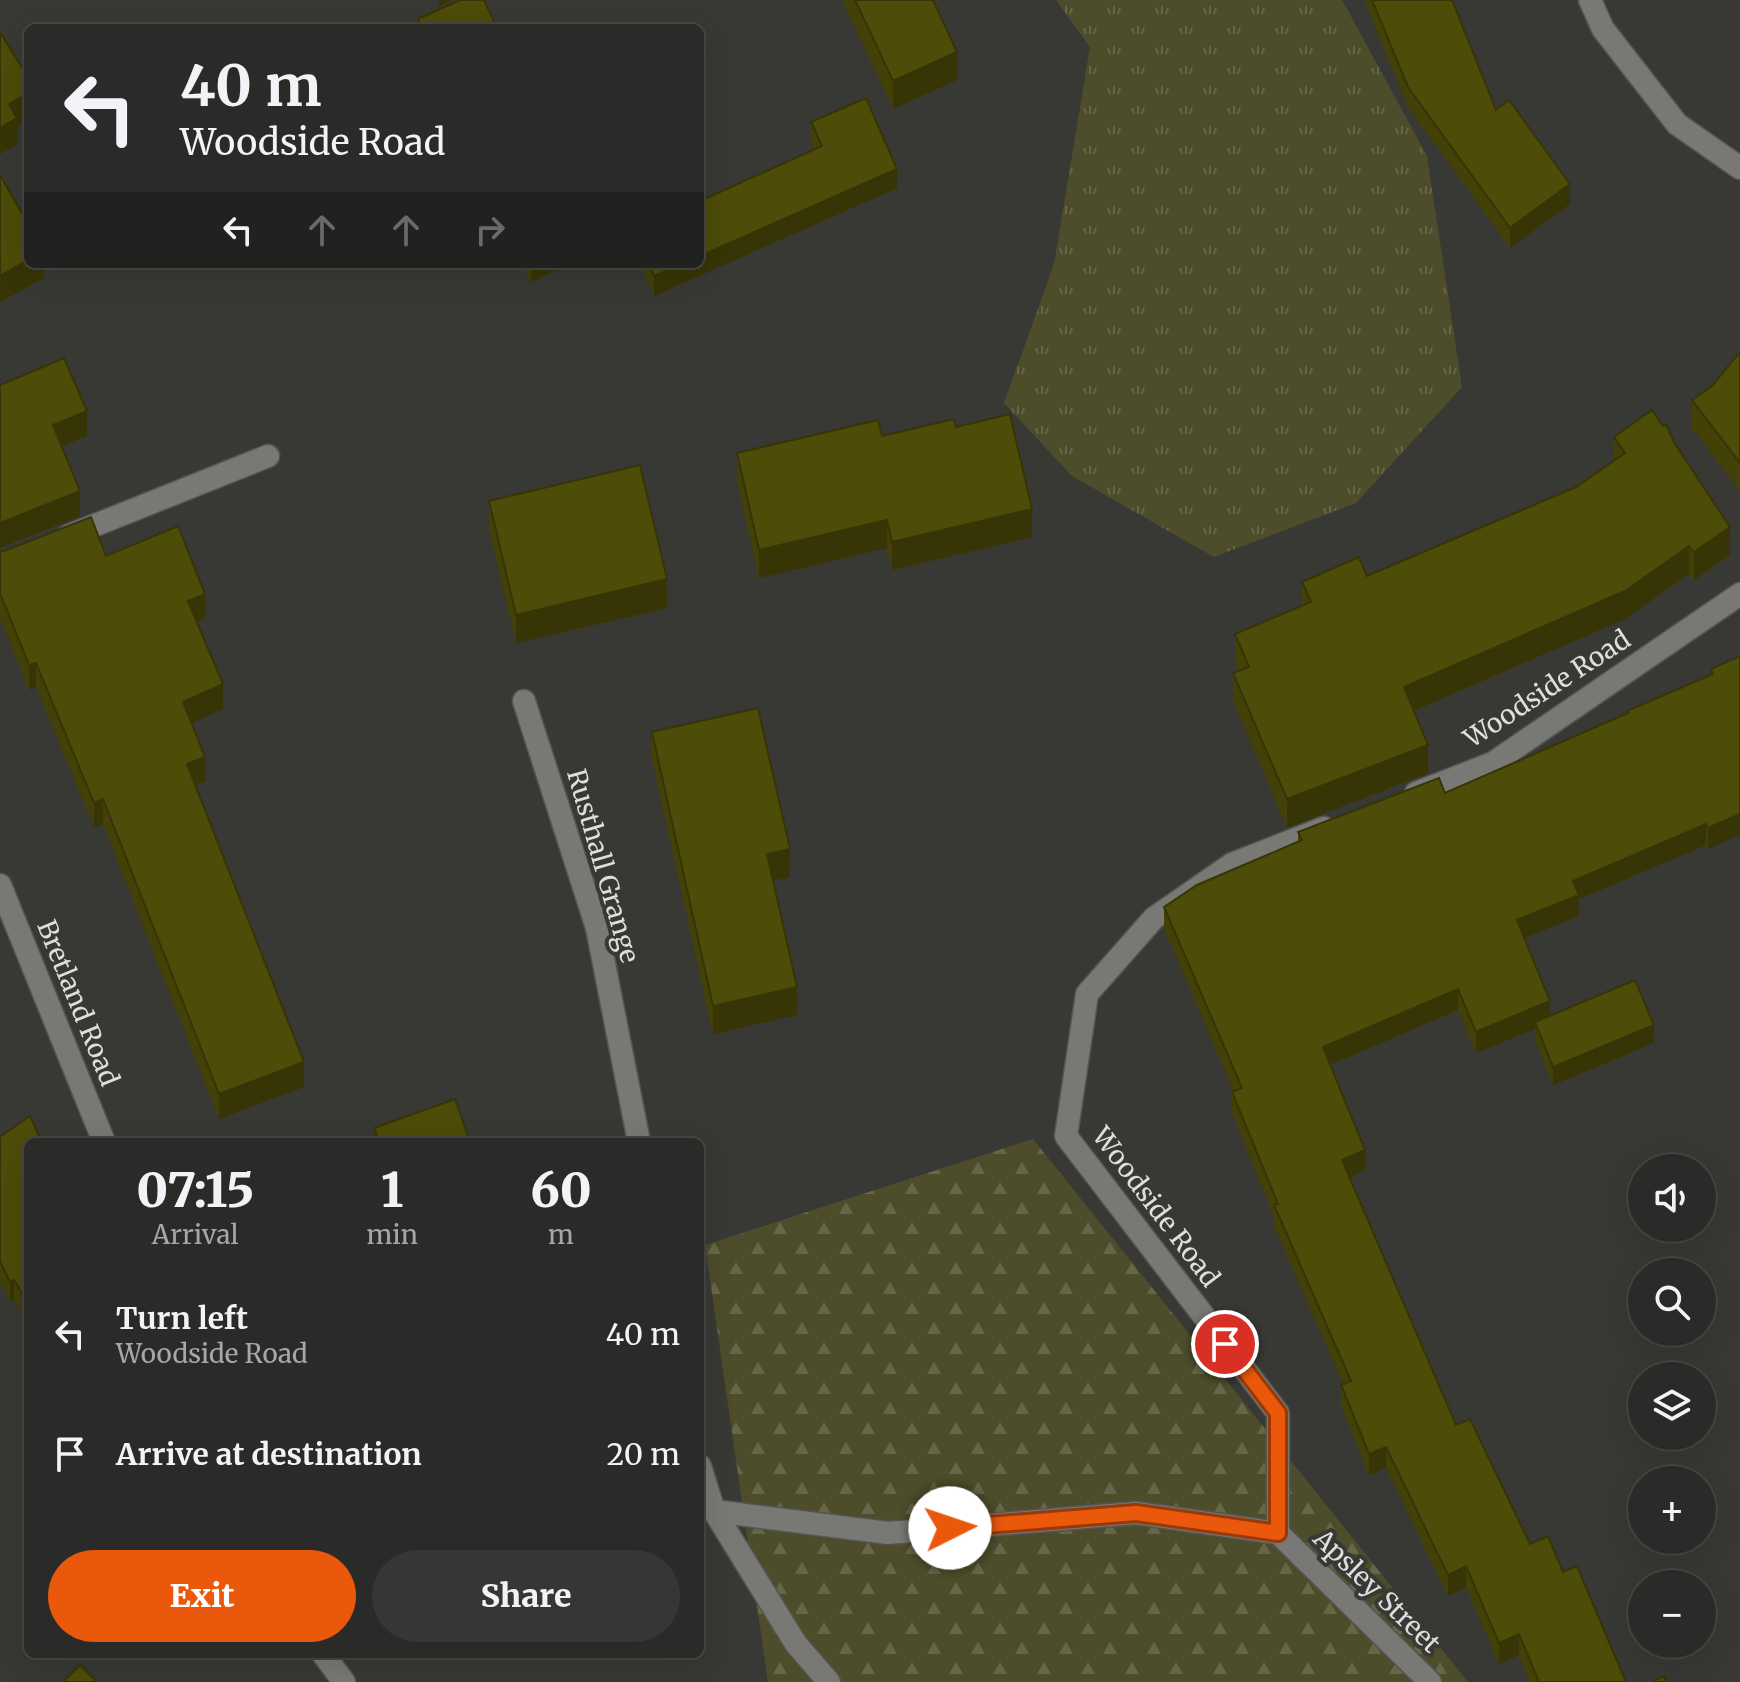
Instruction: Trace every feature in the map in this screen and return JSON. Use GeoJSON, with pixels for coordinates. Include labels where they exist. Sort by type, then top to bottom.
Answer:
{"type":"FeatureCollection","features":[{"type":"Feature","properties":{"kind":"street"},"geometry":{"type":"LineString","coordinates":[[1590,0],[1603,29],[1677,124],[1740,168]]}},
{"type":"Feature","properties":{"kind":"street"},"geometry":{"type":"LineString","coordinates":[[42,546],[268,456]]}},
{"type":"Feature","properties":{"kind":"street","name":"Woodside Road"},"geometry":{"type":"LineString","coordinates":[[1391,802],[1493,763],[1740,594]]}},
{"type":"Feature","properties":{"kind":"street","name":"Rusthall Grange"},"geometry":{"type":"LineString","coordinates":[[524,701],[597,928],[638,1138]]}},
{"type":"Feature","properties":{"kind":"street","name":"Woodside Road"},"geometry":{"type":"LineString","coordinates":[[1278,1533],[1278,1413],[1066,1136],[1087,994],[1096,983],[1154,918],[1232,864],[1348,819]]}},
{"type":"Feature","properties":{"kind":"street","name":"Bretland Road"},"geometry":{"type":"LineString","coordinates":[[0,885],[102,1138]]}},
{"type":"Feature","properties":{"kind":"street"},"geometry":{"type":"LineString","coordinates":[[704,1479],[714,1511],[796,1644],[829,1682]]}},
{"type":"Feature","properties":{"kind":"street","name":"Apsley Street"},"geometry":{"type":"LineString","coordinates":[[714,1511],[888,1533],[1136,1513],[1278,1533],[1430,1682]]}},
{"type":"Feature","properties":{"kind":"street"},"geometry":{"type":"LineString","coordinates":[[326,1658],[344,1682]]}},
{"type":"Feature","properties":{"kind":"green space"},"geometry":{"type":"Polygon","coordinates":[[[1056,0],[1342,0],[1427,156],[1462,387],[1356,503],[1214,557],[1072,476],[1004,403],[1054,264],[1090,47],[1056,0]]]}},
{"type":"Feature","properties":{"kind":"green space"},"geometry":{"type":"Polygon","coordinates":[[[1033,1139],[1468,1682],[768,1682],[705,1245],[1033,1139]]]}},
{"type":"Feature","properties":{"kind":"building"},"geometry":{"type":"Polygon","coordinates":[[[460,0],[484,0],[495,24],[420,24],[418,19],[460,0]]]}},
{"type":"Feature","properties":{"kind":"building"},"geometry":{"type":"Polygon","coordinates":[[[855,0],[933,0],[957,52],[893,81],[855,0]]]}},
{"type":"Feature","properties":{"kind":"building"},"geometry":{"type":"Polygon","coordinates":[[[1372,0],[1452,0],[1496,110],[1509,100],[1570,184],[1510,228],[1408,87],[1372,0]]]}},
{"type":"Feature","properties":{"kind":"building"},"geometry":{"type":"Polygon","coordinates":[[[0,32],[24,71],[24,95],[9,104],[17,118],[0,128],[0,32]]]}},
{"type":"Feature","properties":{"kind":"building"},"geometry":{"type":"Polygon","coordinates":[[[866,98],[897,169],[704,254],[704,199],[822,146],[811,122],[866,98]]]}},
{"type":"Feature","properties":{"kind":"building"},"geometry":{"type":"Polygon","coordinates":[[[0,175],[24,217],[24,262],[0,276],[0,175]]]}},
{"type":"Feature","properties":{"kind":"building"},"geometry":{"type":"Polygon","coordinates":[[[650,268],[673,268],[654,276],[650,268]]]}},
{"type":"Feature","properties":{"kind":"building"},"geometry":{"type":"Polygon","coordinates":[[[1740,352],[1740,463],[1692,400],[1712,386],[1740,352]]]}},
{"type":"Feature","properties":{"kind":"building"},"geometry":{"type":"Polygon","coordinates":[[[64,358],[87,411],[53,425],[80,491],[0,523],[0,385],[64,358]]]}},
{"type":"Feature","properties":{"kind":"building"},"geometry":{"type":"Polygon","coordinates":[[[1652,410],[1663,426],[1666,424],[1675,444],[1730,527],[1694,552],[1689,546],[1625,591],[1404,687],[1428,745],[1287,799],[1233,673],[1249,667],[1235,634],[1311,602],[1302,582],[1359,557],[1367,576],[1576,487],[1625,453],[1614,437],[1652,410]]]}},
{"type":"Feature","properties":{"kind":"building"},"geometry":{"type":"Polygon","coordinates":[[[1010,414],[1032,509],[892,542],[887,520],[759,550],[737,453],[878,420],[882,436],[954,419],[956,427],[1010,414]]]}},
{"type":"Feature","properties":{"kind":"building"},"geometry":{"type":"Polygon","coordinates":[[[640,465],[667,579],[516,615],[489,501],[640,465]]]}},
{"type":"Feature","properties":{"kind":"building"},"geometry":{"type":"Polygon","coordinates":[[[91,517],[106,556],[178,526],[205,594],[188,601],[223,684],[183,702],[205,757],[187,764],[304,1062],[219,1094],[103,799],[94,803],[36,663],[29,665],[0,593],[0,551],[91,517]]]}},
{"type":"Feature","properties":{"kind":"building"},"geometry":{"type":"Polygon","coordinates":[[[1740,656],[1740,814],[1708,828],[1706,824],[1573,881],[1579,895],[1517,920],[1550,1001],[1476,1032],[1458,989],[1323,1047],[1365,1150],[1342,1160],[1456,1425],[1470,1419],[1530,1544],[1548,1536],[1563,1572],[1577,1566],[1626,1682],[1539,1682],[1519,1634],[1499,1643],[1466,1566],[1448,1575],[1386,1447],[1369,1454],[1341,1385],[1351,1381],[1274,1205],[1278,1204],[1232,1092],[1242,1088],[1164,907],[1197,885],[1302,840],[1298,832],[1439,778],[1445,793],[1713,674],[1711,669],[1740,656]]]}},
{"type":"Feature","properties":{"kind":"building"},"geometry":{"type":"Polygon","coordinates":[[[758,708],[790,849],[767,854],[797,987],[713,1006],[652,732],[758,708]]]}},
{"type":"Feature","properties":{"kind":"building"},"geometry":{"type":"Polygon","coordinates":[[[1635,980],[1654,1025],[1553,1067],[1535,1022],[1635,980]]]}},
{"type":"Feature","properties":{"kind":"building"},"geometry":{"type":"Polygon","coordinates":[[[455,1099],[469,1138],[378,1138],[374,1128],[455,1099]]]}},
{"type":"Feature","properties":{"kind":"building"},"geometry":{"type":"Polygon","coordinates":[[[30,1116],[40,1138],[24,1138],[24,1296],[14,1280],[10,1282],[0,1261],[0,1137],[30,1116]]]}},
{"type":"Feature","properties":{"kind":"building"},"geometry":{"type":"Polygon","coordinates":[[[80,1665],[97,1682],[63,1682],[80,1665]]]}},
{"type":"Feature","properties":{"kind":"building"},"geometry":{"type":"Polygon","coordinates":[[[1664,1676],[1667,1682],[1652,1682],[1664,1676]]]}},
{"type":"Feature","properties":{"kind":"route"},"geometry":{"type":"LineString","coordinates":[[950,1528],[1136,1513],[1278,1533],[1278,1413],[1225,1344]]}}]}
